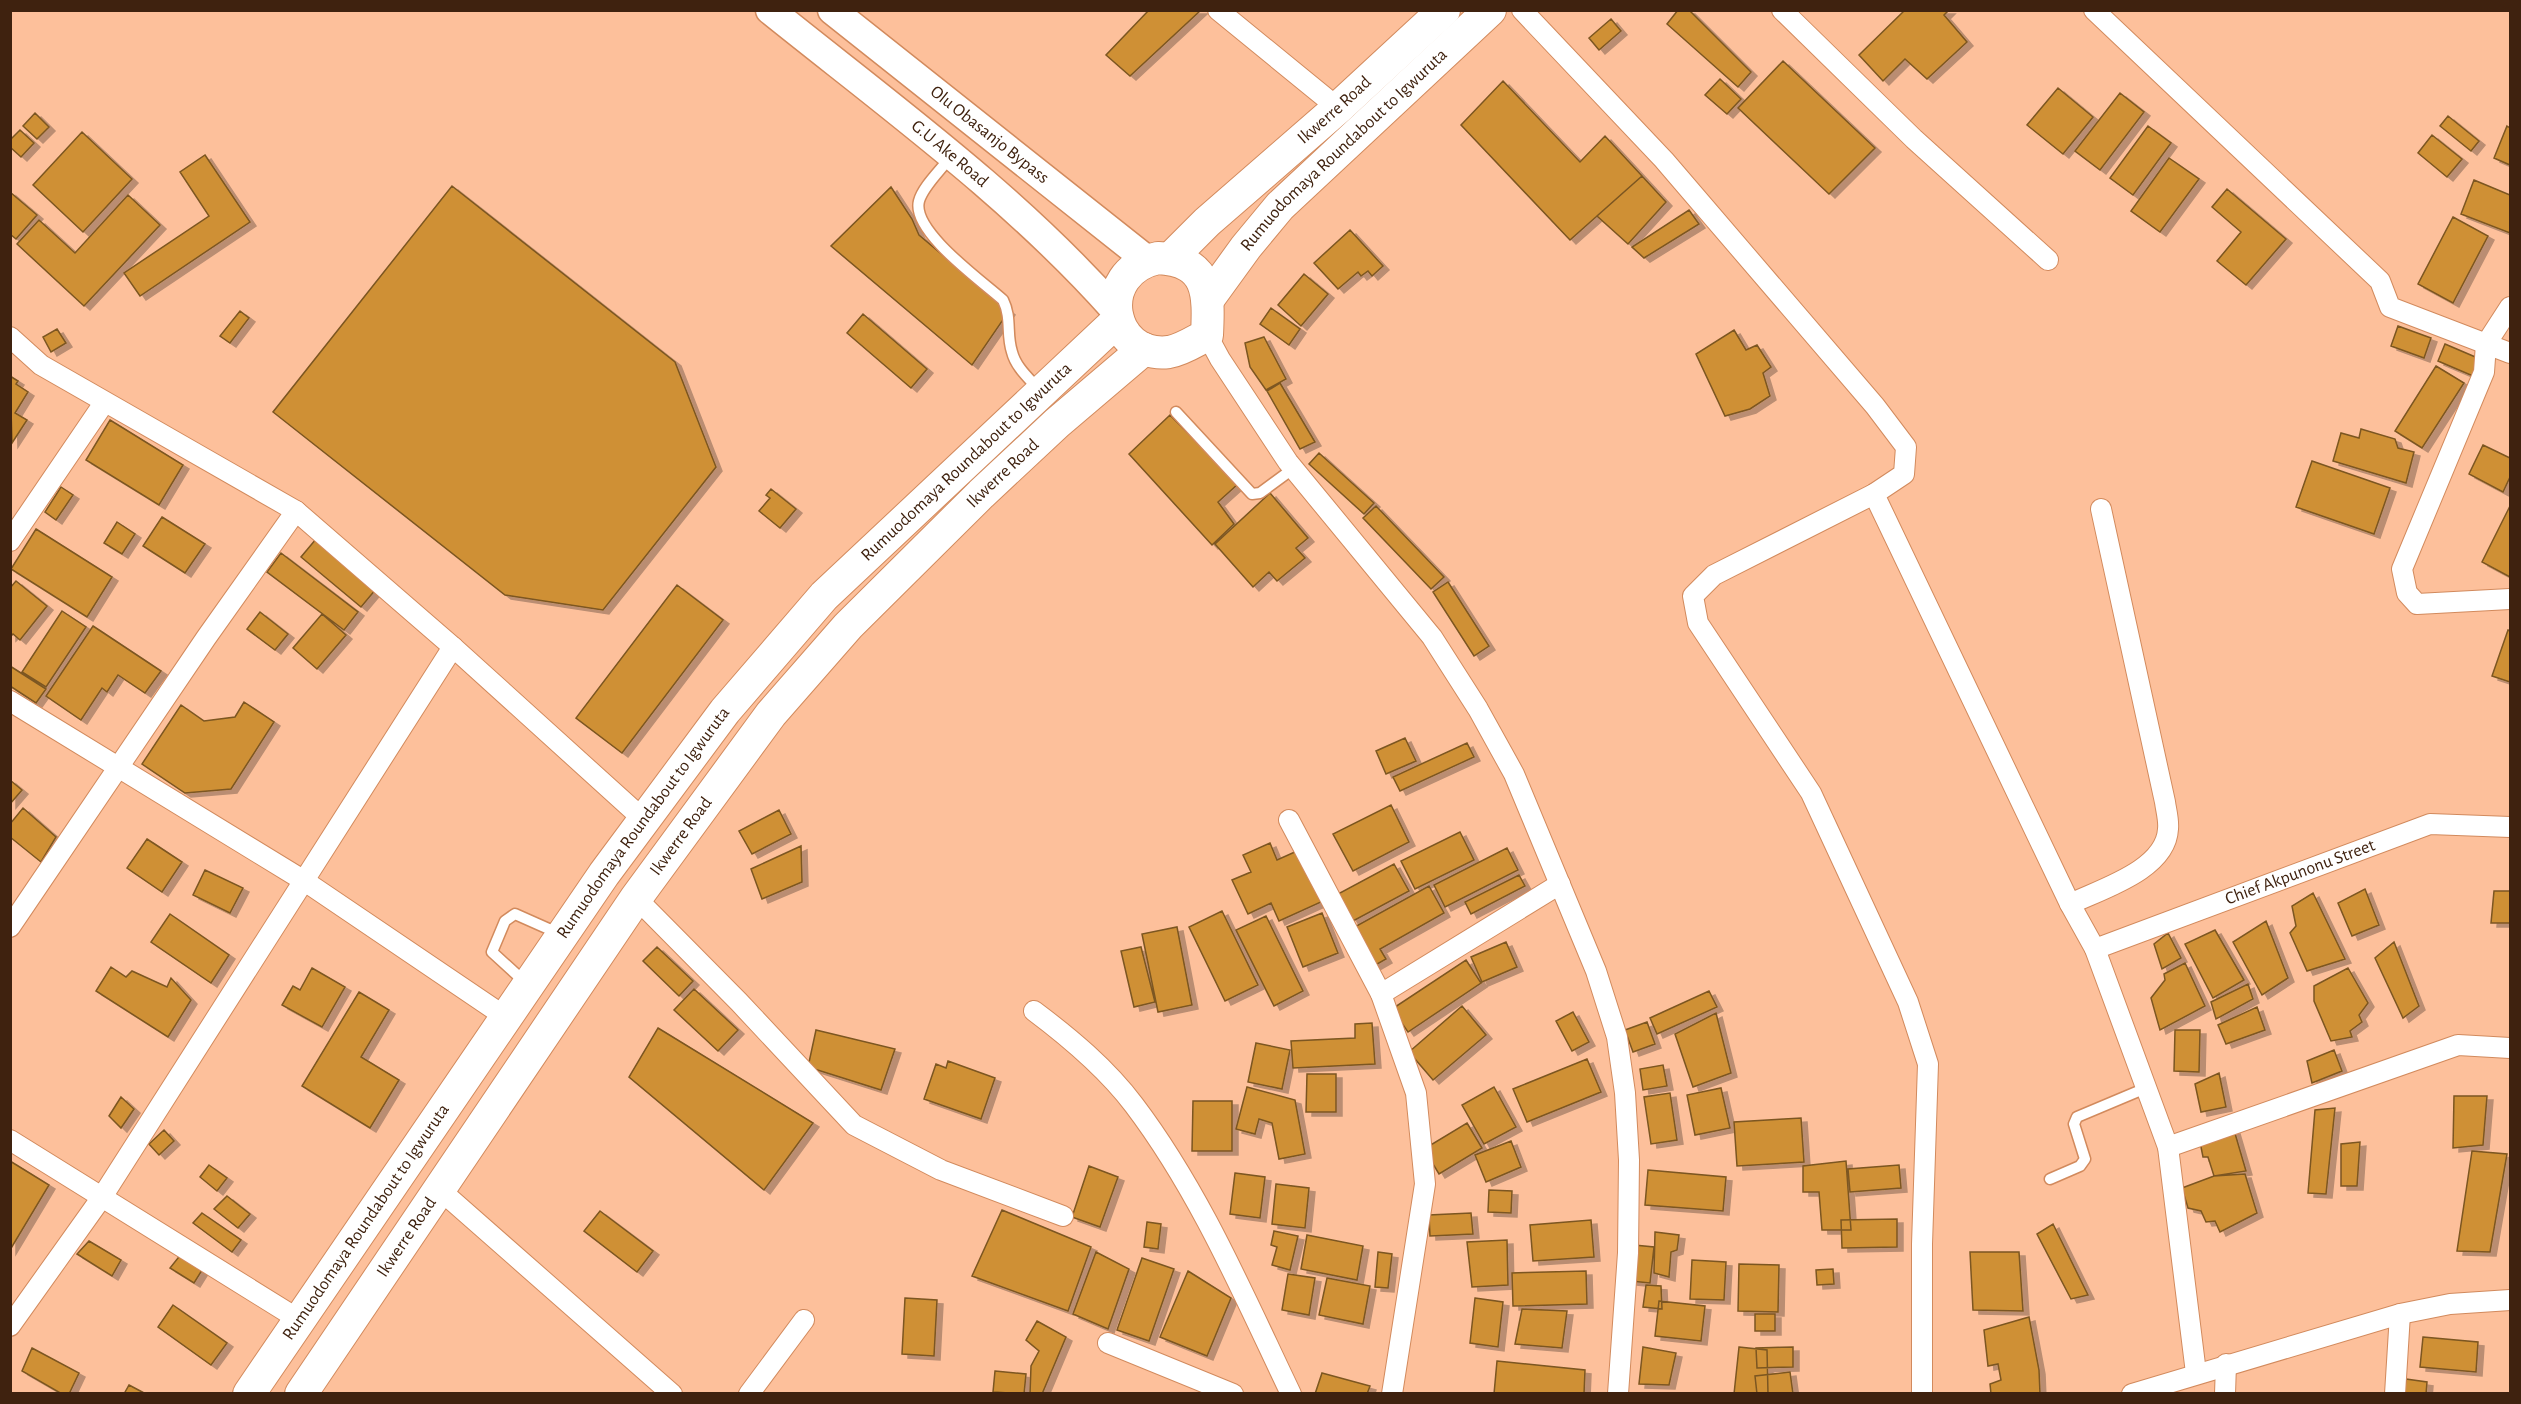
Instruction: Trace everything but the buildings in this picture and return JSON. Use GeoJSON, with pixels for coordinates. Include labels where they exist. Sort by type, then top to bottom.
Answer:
{"type":"FeatureCollection","features":[{"type":"Feature","properties":{"kind":"main road","name":"G.U Ake Road"},"geometry":{"type":"LineString","coordinates":[[770,10],[951,156],[1062,254],[1117,315]]}},
{"type":"Feature","properties":{"kind":"main road","name":"Olu Obasanjo Bypass"},"geometry":{"type":"LineString","coordinates":[[832,10],[1159,260]]}},
{"type":"Feature","properties":{"kind":"main road","name":"Ikwerre Road"},"geometry":{"type":"LineString","coordinates":[[1159,260],[1207,222],[1338,108],[1444,10]]}},
{"type":"Feature","properties":{"kind":"main road","name":"Rumuodomaya Roundabout to Igwuruta"},"geometry":{"type":"LineString","coordinates":[[1209,298],[1246,247],[1280,206],[1490,10]]}},
{"type":"Feature","properties":{"kind":"main road"},"geometry":{"type":"LineString","coordinates":[[1159,260],[1184,263],[1196,272],[1209,298],[1207,335],[1180,349],[1168,352],[1144,349],[1128,337],[1117,315],[1116,299],[1122,280],[1129,271],[1159,260]]}},
{"type":"Feature","properties":{"kind":"main road","name":"Rumuodomaya Roundabout to Igwuruta"},"geometry":{"type":"LineString","coordinates":[[249,1394],[298,1319],[643,819],[725,711],[824,596],[1041,392],[1117,315]]}},
{"type":"Feature","properties":{"kind":"main road","name":"Ikwerre Road"},"geometry":{"type":"LineString","coordinates":[[301,1394],[636,898],[771,714],[827,649],[981,494],[1057,423],[1144,349]]}},
{"type":"Feature","properties":{"kind":"main road"},"geometry":{"type":"LineString","coordinates":[[269,1394],[296,1350],[300,1335],[298,1319]]}},
{"type":"Feature","properties":{"kind":"street"},"geometry":{"type":"LineString","coordinates":[[1218,10],[1338,108]]}},
{"type":"Feature","properties":{"kind":"street"},"geometry":{"type":"LineString","coordinates":[[1522,10],[1664,160],[1875,406],[1906,447],[1904,474],[1874,494],[1714,575],[1693,596],[1698,622],[1811,793],[1908,1002],[1928,1064],[1922,1244],[1922,1394]]}},
{"type":"Feature","properties":{"kind":"street"},"geometry":{"type":"LineString","coordinates":[[1782,10],[1914,139],[2048,260]]}},
{"type":"Feature","properties":{"kind":"street"},"geometry":{"type":"LineString","coordinates":[[2094,10],[2380,281],[2390,307],[2511,353]]}},
{"type":"Feature","properties":{"kind":"street"},"geometry":{"type":"LineString","coordinates":[[2511,307],[2486,344],[2484,372],[2402,569],[2407,593],[2417,604],[2511,599]]}},
{"type":"Feature","properties":{"kind":"street"},"geometry":{"type":"LineString","coordinates":[[1207,335],[1220,359],[1294,468],[1432,638],[1473,700],[1514,774],[1596,971],[1617,1037],[1625,1093],[1629,1160],[1628,1253],[1618,1394]]}},
{"type":"Feature","properties":{"kind":"street"},"geometry":{"type":"LineString","coordinates":[[10,337],[41,365],[296,511],[453,647],[643,819]]}},
{"type":"Feature","properties":{"kind":"street"},"geometry":{"type":"LineString","coordinates":[[10,541],[104,403]]}},
{"type":"Feature","properties":{"kind":"street"},"geometry":{"type":"LineString","coordinates":[[1874,494],[2070,904],[2095,949],[2168,1147],[2196,1373]]}},
{"type":"Feature","properties":{"kind":"street"},"geometry":{"type":"LineString","coordinates":[[2070,904],[2145,868],[2161,852],[2168,830],[2165,802],[2100,509]]}},
{"type":"Feature","properties":{"kind":"street"},"geometry":{"type":"LineString","coordinates":[[10,927],[206,638],[296,511]]}},
{"type":"Feature","properties":{"kind":"street"},"geometry":{"type":"LineString","coordinates":[[10,1326],[102,1197],[214,1017],[306,882],[453,647]]}},
{"type":"Feature","properties":{"kind":"street"},"geometry":{"type":"LineString","coordinates":[[10,701],[306,882],[507,1018]]}},
{"type":"Feature","properties":{"kind":"street"},"geometry":{"type":"LineString","coordinates":[[1288,820],[1381,994],[1416,1092],[1425,1184],[1392,1394]]}},
{"type":"Feature","properties":{"kind":"street","name":"Chief Akpunonu Street"},"geometry":{"type":"LineString","coordinates":[[2095,949],[2430,824],[2511,827]]}},
{"type":"Feature","properties":{"kind":"street"},"geometry":{"type":"LineString","coordinates":[[1381,994],[1560,884]]}},
{"type":"Feature","properties":{"kind":"street"},"geometry":{"type":"LineString","coordinates":[[636,898],[755,1018],[854,1125],[941,1170],[1063,1216]]}},
{"type":"Feature","properties":{"kind":"street"},"geometry":{"type":"LineString","coordinates":[[1034,1011],[1075,1041],[1133,1104],[1200,1208],[1291,1394]]}},
{"type":"Feature","properties":{"kind":"street"},"geometry":{"type":"LineString","coordinates":[[2168,1147],[2458,1045],[2511,1048]]}},
{"type":"Feature","properties":{"kind":"street"},"geometry":{"type":"LineString","coordinates":[[10,1140],[298,1319]]}},
{"type":"Feature","properties":{"kind":"street"},"geometry":{"type":"LineString","coordinates":[[439,1189],[672,1394]]}},
{"type":"Feature","properties":{"kind":"street"},"geometry":{"type":"LineString","coordinates":[[2132,1394],[2226,1364],[2400,1314],[2450,1304],[2511,1300]]}},
{"type":"Feature","properties":{"kind":"street"},"geometry":{"type":"LineString","coordinates":[[2395,1394],[2400,1314]]}},
{"type":"Feature","properties":{"kind":"street"},"geometry":{"type":"LineString","coordinates":[[749,1394],[804,1320]]}},
{"type":"Feature","properties":{"kind":"street"},"geometry":{"type":"LineString","coordinates":[[1108,1343],[1233,1394]]}},
{"type":"Feature","properties":{"kind":"street"},"geometry":{"type":"LineString","coordinates":[[2225,1394],[2226,1364]]}},
{"type":"Feature","properties":{"kind":"lane"},"geometry":{"type":"LineString","coordinates":[[951,156],[920,199],[920,220],[931,236],[1003,300],[1009,311],[1011,352],[1017,365],[1041,392]]}},
{"type":"Feature","properties":{"kind":"lane"},"geometry":{"type":"LineString","coordinates":[[1176,412],[1252,494],[1260,493],[1294,468]]}},
{"type":"Feature","properties":{"kind":"lane"},"geometry":{"type":"LineString","coordinates":[[529,985],[492,952],[505,921],[515,914],[563,935]]}},
{"type":"Feature","properties":{"kind":"lane"},"geometry":{"type":"LineString","coordinates":[[2050,1179],[2080,1166],[2085,1159],[2074,1124],[2077,1117],[2146,1088]]}}]}
